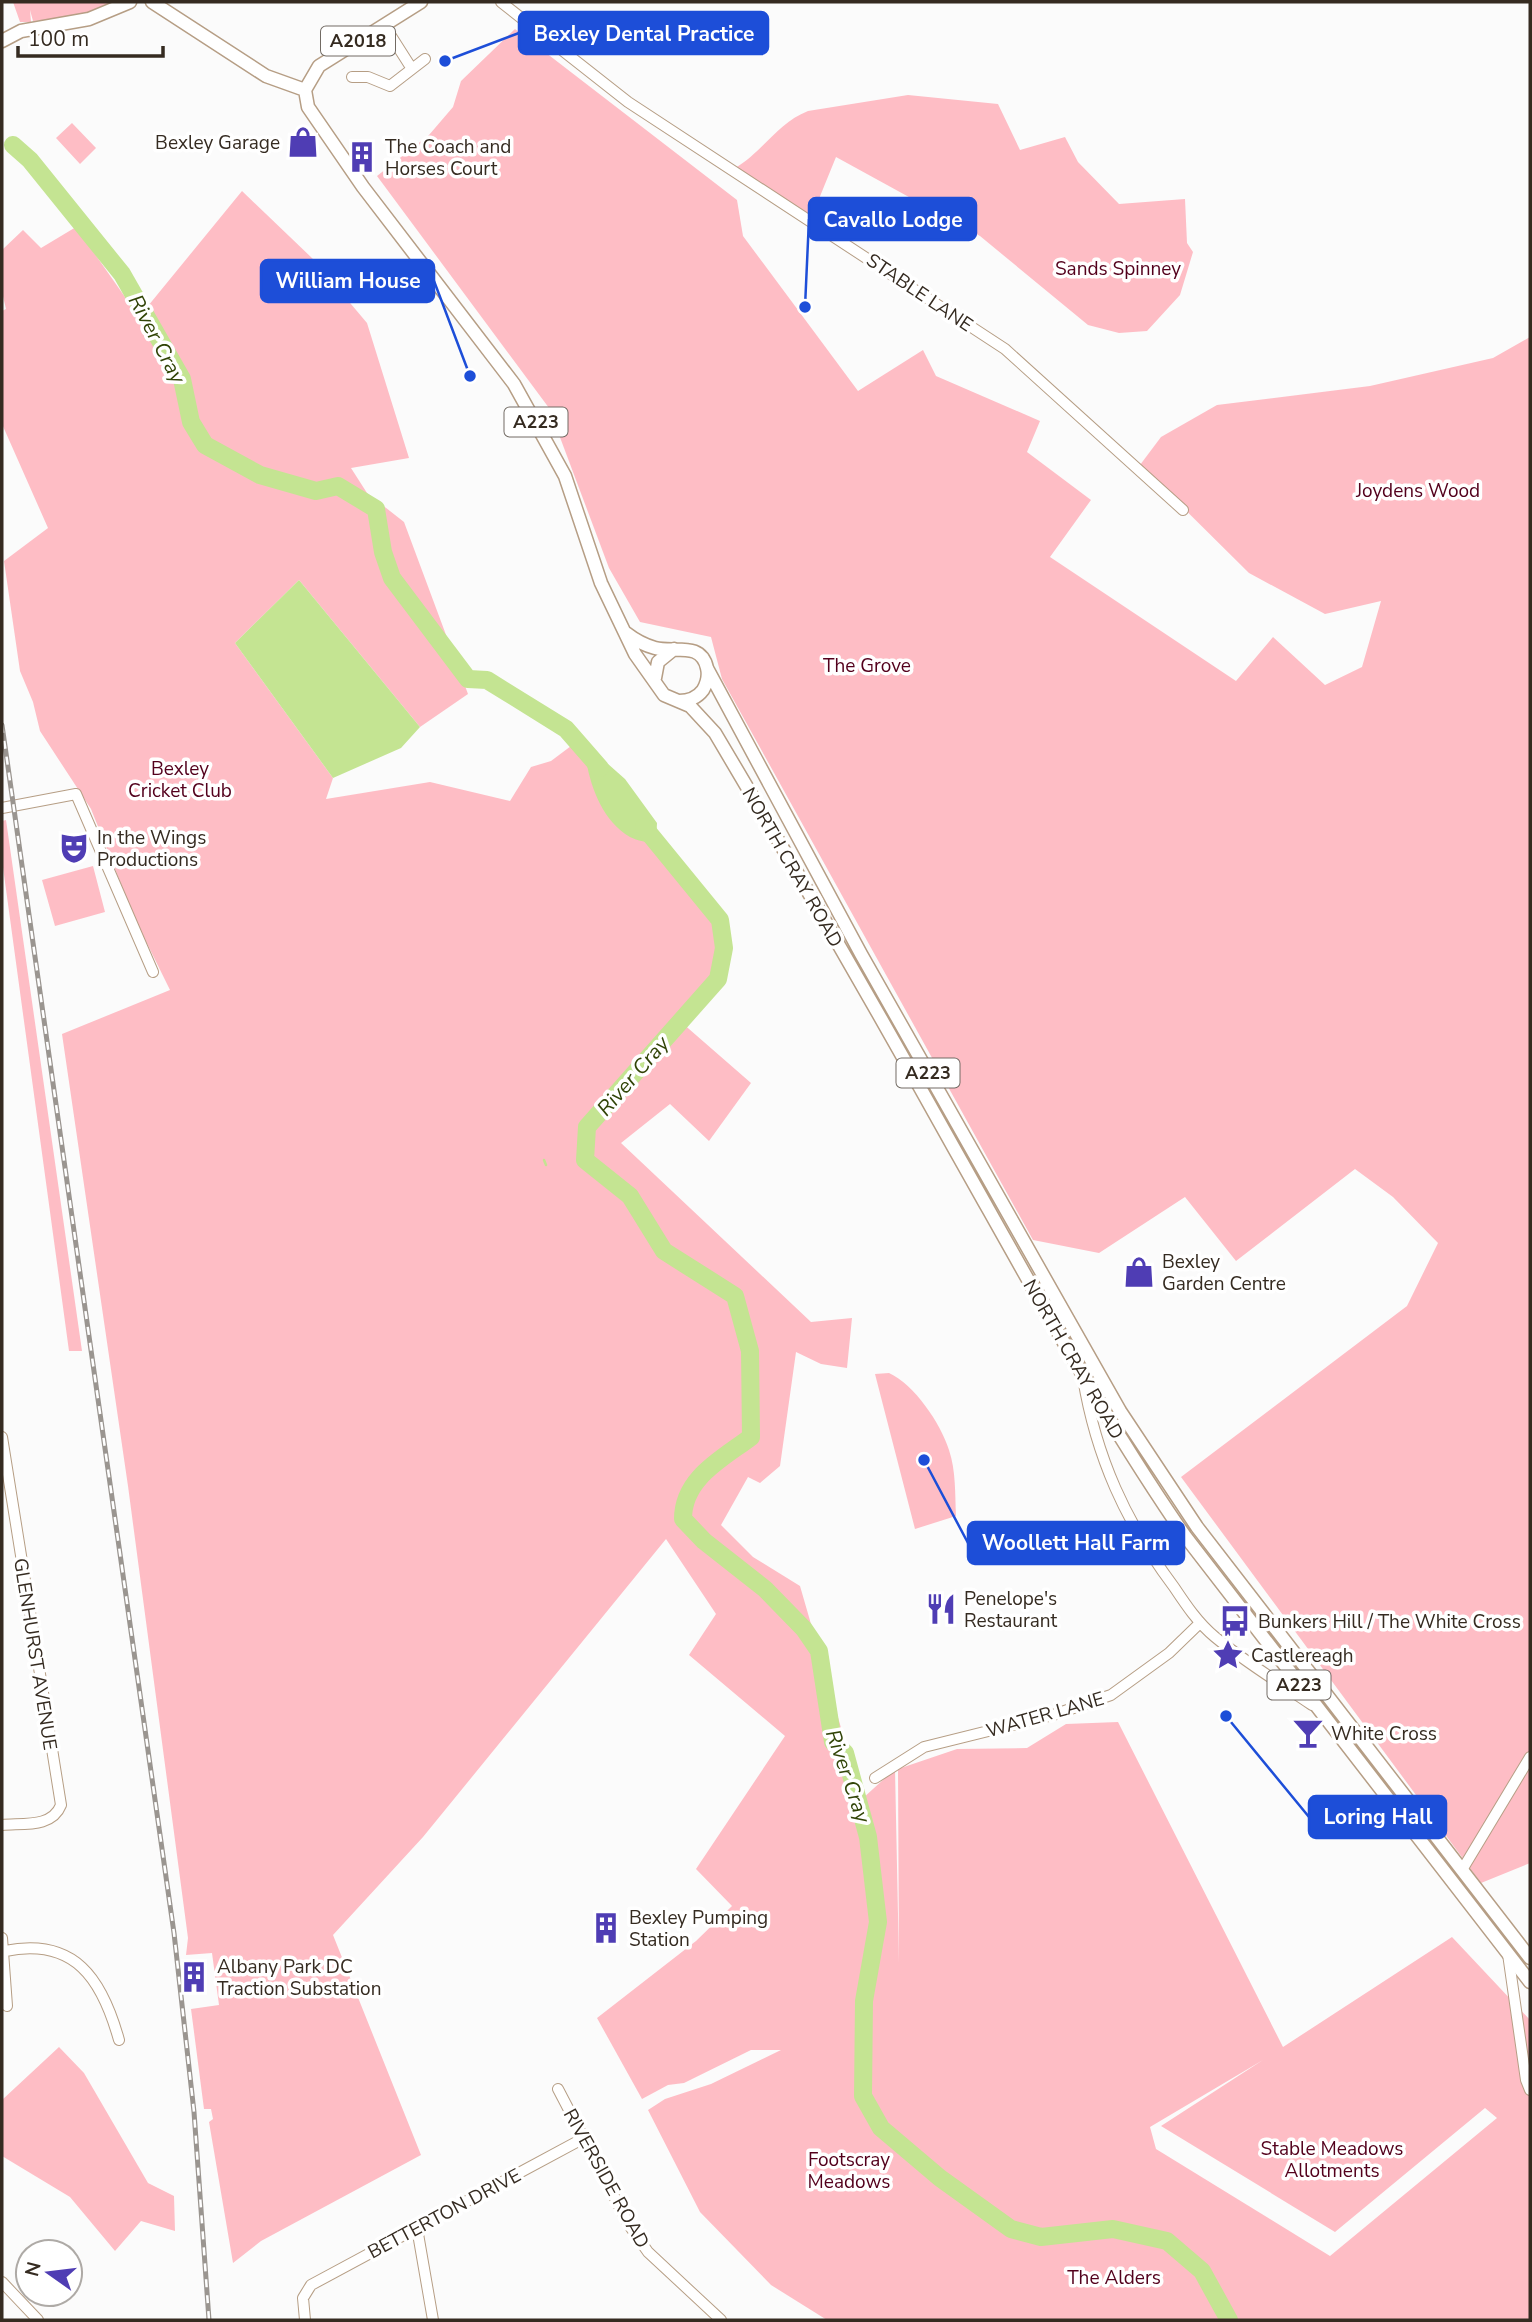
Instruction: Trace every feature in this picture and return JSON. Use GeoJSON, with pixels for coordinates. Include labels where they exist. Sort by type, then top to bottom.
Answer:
{"type":"FeatureCollection","features":[{"type":"Feature","properties":{"kind":"main road"},"geometry":{"type":"LineString","coordinates":[[2,41],[21,31],[89,19],[130,2]]}},
{"type":"Feature","properties":{"kind":"main road"},"geometry":{"type":"LineString","coordinates":[[152,2],[266,76],[305,90]]}},
{"type":"Feature","properties":{"kind":"main road","name":"A2018"},"geometry":{"type":"LineString","coordinates":[[305,90],[319,66],[421,2]]}},
{"type":"Feature","properties":{"kind":"main road","name":"A223"},"geometry":{"type":"LineString","coordinates":[[305,90],[308,107],[363,187],[514,384],[565,476],[601,583],[635,654],[655,678],[664,695],[677,701]]}},
{"type":"Feature","properties":{"kind":"main road","name":"A223"},"geometry":{"type":"LineString","coordinates":[[623,630],[635,641],[655,648],[690,649],[699,655],[708,670]]}},
{"type":"Feature","properties":{"kind":"main road"},"geometry":{"type":"LineString","coordinates":[[655,678],[657,662],[676,648]]}},
{"type":"Feature","properties":{"kind":"main road"},"geometry":{"type":"LineString","coordinates":[[677,701],[693,698],[700,693],[705,686],[708,670]]}},
{"type":"Feature","properties":{"kind":"main road","name":"NORTH CRAY ROAD"},"geometry":{"type":"LineString","coordinates":[[708,670],[861,954],[1120,1411],[1197,1527],[1530,1958]]}},
{"type":"Feature","properties":{"kind":"main road","name":"NORTH CRAY ROAD"},"geometry":{"type":"LineString","coordinates":[[677,701],[690,706],[715,733],[863,986],[1083,1378],[1185,1536],[1530,1982]]}},
{"type":"Feature","properties":{"kind":"street","name":"STABLE LANE"},"geometry":{"type":"LineString","coordinates":[[501,2],[523,22],[677,135],[1005,349],[1184,510]]}},
{"type":"Feature","properties":{"kind":"street"},"geometry":{"type":"LineString","coordinates":[[384,25],[412,69]]}},
{"type":"Feature","properties":{"kind":"street"},"geometry":{"type":"LineString","coordinates":[[352,77],[368,78],[390,86],[425,59]]}},
{"type":"Feature","properties":{"kind":"street"},"geometry":{"type":"LineString","coordinates":[[2,808],[76,793],[153,972]]}},
{"type":"Feature","properties":{"kind":"street"},"geometry":{"type":"LineString","coordinates":[[1083,1378],[1097,1445],[1117,1498],[1155,1563],[1200,1623],[1259,1669],[1318,1709]]}},
{"type":"Feature","properties":{"kind":"street","name":"GLENHURST AVENUE"},"geometry":{"type":"LineString","coordinates":[[2,1437],[61,1805],[57,1814],[47,1821],[2,1825]]}},
{"type":"Feature","properties":{"kind":"street","name":"WATER LANE"},"geometry":{"type":"LineString","coordinates":[[875,1778],[924,1747],[1053,1715],[1111,1695],[1169,1653],[1200,1623]]}},
{"type":"Feature","properties":{"kind":"street"},"geometry":{"type":"LineString","coordinates":[[1462,1870],[1530,1757]]}},
{"type":"Feature","properties":{"kind":"street"},"geometry":{"type":"LineString","coordinates":[[2,1938],[7,2006]]}},
{"type":"Feature","properties":{"kind":"street"},"geometry":{"type":"LineString","coordinates":[[5,1951],[44,1948],[71,1960],[90,1975],[104,1992],[119,2040]]}},
{"type":"Feature","properties":{"kind":"street"},"geometry":{"type":"LineString","coordinates":[[1508,1954],[1524,2069],[1530,2090]]}},
{"type":"Feature","properties":{"kind":"street","name":"RIVERSIDE ROAD"},"geometry":{"type":"LineString","coordinates":[[558,2089],[629,2225],[648,2252],[721,2320]]}},
{"type":"Feature","properties":{"kind":"street","name":"BETTERTON DRIVE"},"geometry":{"type":"LineString","coordinates":[[305,2320],[305,2291],[311,2285],[584,2138]]}},
{"type":"Feature","properties":{"kind":"street"},"geometry":{"type":"LineString","coordinates":[[417,2228],[433,2320]]}},
{"type":"Feature","properties":{"kind":"street"},"geometry":{"type":"LineString","coordinates":[[2,2282],[38,2320]]}},
{"type":"Feature","properties":{"kind":"green space"},"geometry":{"type":"Polygon","coordinates":[[[13,2],[109,2],[104,7],[74,16],[33,21],[30,10],[31,22],[20,22],[13,2]]]}},
{"type":"Feature","properties":{"kind":"green space"},"geometry":{"type":"Polygon","coordinates":[[[515,29],[737,200],[743,236],[858,391],[923,350],[936,376],[1040,421],[1027,452],[1091,500],[1050,557],[1236,681],[1273,637],[1325,685],[1362,667],[1381,601],[1325,614],[1249,573],[1140,465],[1161,437],[1217,405],[1370,386],[1493,358],[1530,337],[1530,1863],[1481,1883],[1181,1477],[1407,1306],[1438,1243],[1393,1197],[1355,1169],[1236,1261],[1185,1197],[1099,1253],[1033,1240],[722,679],[711,637],[640,622],[609,568],[549,408],[377,176],[429,135],[453,107],[461,81],[515,29]]]}},
{"type":"Feature","properties":{"kind":"green space","name":"Sands Spinney"},"geometry":{"type":"Polygon","coordinates":[[[908,95],[998,104],[1020,150],[1065,137],[1078,162],[1119,204],[1185,199],[1187,243],[1193,252],[1180,295],[1147,331],[1119,333],[1088,325],[980,236],[836,157],[812,216],[735,168],[787,123],[808,111],[908,95]]]}},
{"type":"Feature","properties":{"kind":"green space"},"geometry":{"type":"Polygon","coordinates":[[[72,123],[96,148],[80,164],[56,138],[72,123]]]}},
{"type":"Feature","properties":{"kind":"green space"},"geometry":{"type":"Polygon","coordinates":[[[242,191],[313,259],[367,323],[409,458],[351,468],[367,493],[404,522],[468,694],[420,727],[299,580],[235,643],[333,778],[326,799],[430,782],[510,801],[531,767],[551,761],[579,740],[656,844],[720,920],[724,948],[718,979],[681,1022],[751,1083],[709,1141],[670,1104],[621,1143],[811,1322],[852,1318],[847,1368],[821,1364],[796,1352],[780,1466],[760,1483],[748,1477],[721,1525],[753,1557],[800,1586],[859,1790],[849,1785],[851,1809],[895,1769],[899,1963],[898,1769],[957,1749],[1027,1748],[1066,1724],[1118,1722],[1283,2047],[1452,1937],[1530,2020],[1530,2320],[827,2320],[771,2285],[700,2212],[648,2110],[665,2099],[711,2084],[781,2050],[751,2050],[684,2083],[668,2085],[642,2099],[597,2018],[696,1941],[732,1906],[696,1869],[785,1736],[689,1655],[716,1614],[666,1539],[423,1837],[333,1935],[421,2155],[261,2241],[233,2263],[209,2122],[213,2119],[211,2109],[204,2109],[191,2009],[219,2005],[212,1953],[186,1955],[188,1938],[128,1486],[62,1034],[170,990],[135,919],[91,809],[40,731],[33,702],[20,671],[4,561],[48,528],[2,424],[2,311],[6,309],[2,292],[2,250],[23,230],[41,248],[76,227],[139,317],[242,191]],[[1263,2060],[1150,2127],[1156,2149],[1330,2256],[1497,2118],[1485,2108],[1335,2232],[1161,2126],[1263,2060]]]}},
{"type":"Feature","properties":{"kind":"green space"},"geometry":{"type":"Polygon","coordinates":[[[6,820],[82,1351],[69,1351],[2,860],[2,821],[6,820]]]}},
{"type":"Feature","properties":{"kind":"green space"},"geometry":{"type":"Polygon","coordinates":[[[93,866],[105,912],[55,926],[42,880],[93,866]]]}},
{"type":"Feature","properties":{"kind":"green space"},"geometry":{"type":"Polygon","coordinates":[[[889,1373],[917,1395],[933,1417],[945,1440],[953,1466],[956,1516],[915,1529],[875,1374],[889,1373]]]}},
{"type":"Feature","properties":{"kind":"green space"},"geometry":{"type":"Polygon","coordinates":[[[59,2047],[84,2073],[148,2183],[174,2196],[175,2231],[141,2221],[115,2251],[70,2197],[2,2156],[2,2100],[59,2047]]]}},
{"type":"Feature","properties":{"kind":"shaded area"},"geometry":{"type":"Polygon","coordinates":[[[299,580],[420,727],[401,748],[333,778],[235,643],[299,580]]]}},
{"type":"Feature","properties":{"kind":"shaded area"},"geometry":{"type":"Polygon","coordinates":[[[590,748],[625,779],[657,823],[656,844],[630,837],[611,821],[604,811],[593,788],[587,765],[585,753],[590,748]]]}},
{"type":"Feature","properties":{"kind":"waterway","name":"River Cray"},"geometry":{"type":"LineString","coordinates":[[13,145],[30,160],[122,274],[182,379],[191,422],[205,445],[260,475],[316,491],[338,486],[376,509],[383,552],[392,578],[468,679],[487,680],[566,729],[600,768]]}},
{"type":"Feature","properties":{"kind":"waterway","name":"River Cray"},"geometry":{"type":"LineString","coordinates":[[644,827],[720,920],[724,948],[718,979],[587,1127],[585,1160],[630,1196],[664,1251],[735,1296],[750,1351],[751,1437],[697,1481],[685,1505],[683,1519],[704,1541],[765,1589],[804,1629],[819,1651],[833,1742],[845,1753],[868,1837],[878,1922],[864,2001],[863,2096],[881,2128],[940,2178],[1011,2229],[1041,2237],[1113,2229],[1167,2241],[1202,2271],[1229,2320]]}},
{"type":"Feature","properties":{"kind":"waterway"},"geometry":{"type":"LineString","coordinates":[[544,1160],[546,1165]]}},
{"type":"Feature","properties":{"kind":"railway"},"geometry":{"type":"LineString","coordinates":[[2,725],[174,1933],[194,2112],[209,2320]]}},
{"type":"Feature","properties":{"kind":"place","name":"Bexley Dental Practice"},"geometry":{"type":"Point","coordinates":[445,61]}},
{"type":"Feature","properties":{"kind":"place","name":"Bexley Garage"},"geometry":{"type":"Point","coordinates":[303,142]}},
{"type":"Feature","properties":{"kind":"place","name":"The Coach and Horses Court"},"geometry":{"type":"Point","coordinates":[362,157]}},
{"type":"Feature","properties":{"kind":"place","name":"Cavallo Lodge"},"geometry":{"type":"Point","coordinates":[805,307]}},
{"type":"Feature","properties":{"kind":"place","name":"William House"},"geometry":{"type":"Point","coordinates":[470,376]}},
{"type":"Feature","properties":{"kind":"place","name":"In the Wings Productions"},"geometry":{"type":"Point","coordinates":[74,848]}},
{"type":"Feature","properties":{"kind":"place","name":"Bexley Garden Centre"},"geometry":{"type":"Point","coordinates":[1139,1272]}},
{"type":"Feature","properties":{"kind":"place","name":"Woollett Hall Farm"},"geometry":{"type":"Point","coordinates":[924,1460]}},
{"type":"Feature","properties":{"kind":"place","name":"Penelope's Restaurant"},"geometry":{"type":"Point","coordinates":[941,1609]}},
{"type":"Feature","properties":{"kind":"place","name":"Bunkers Hill / The White Cross"},"geometry":{"type":"Point","coordinates":[1235,1621]}},
{"type":"Feature","properties":{"kind":"place","name":"Castlereagh"},"geometry":{"type":"Point","coordinates":[1228,1655]}},
{"type":"Feature","properties":{"kind":"place","name":"Loring Hall"},"geometry":{"type":"Point","coordinates":[1226,1716]}},
{"type":"Feature","properties":{"kind":"place","name":"White Cross"},"geometry":{"type":"Point","coordinates":[1308,1733]}},
{"type":"Feature","properties":{"kind":"place","name":"Bexley Pumping Station"},"geometry":{"type":"Point","coordinates":[606,1928]}},
{"type":"Feature","properties":{"kind":"place","name":"Albany Park DC Traction Substation"},"geometry":{"type":"Point","coordinates":[194,1977]}},
{"type":"Feature","properties":{"kind":"park label","name":"Joydens Wood"},"geometry":{"type":"Point","coordinates":[1418,490]}},
{"type":"Feature","properties":{"kind":"park label","name":"The Grove"},"geometry":{"type":"Point","coordinates":[867,665]}},
{"type":"Feature","properties":{"kind":"park label","name":"Bexley Cricket Club"},"geometry":{"type":"Point","coordinates":[180,779]}},
{"type":"Feature","properties":{"kind":"park label","name":"Stable Meadows Allotments"},"geometry":{"type":"Point","coordinates":[1332,2159]}},
{"type":"Feature","properties":{"kind":"park label","name":"Footscray Meadows"},"geometry":{"type":"Point","coordinates":[849,2170]}},
{"type":"Feature","properties":{"kind":"park label","name":"The Alders"},"geometry":{"type":"Point","coordinates":[1114,2277]}}]}
